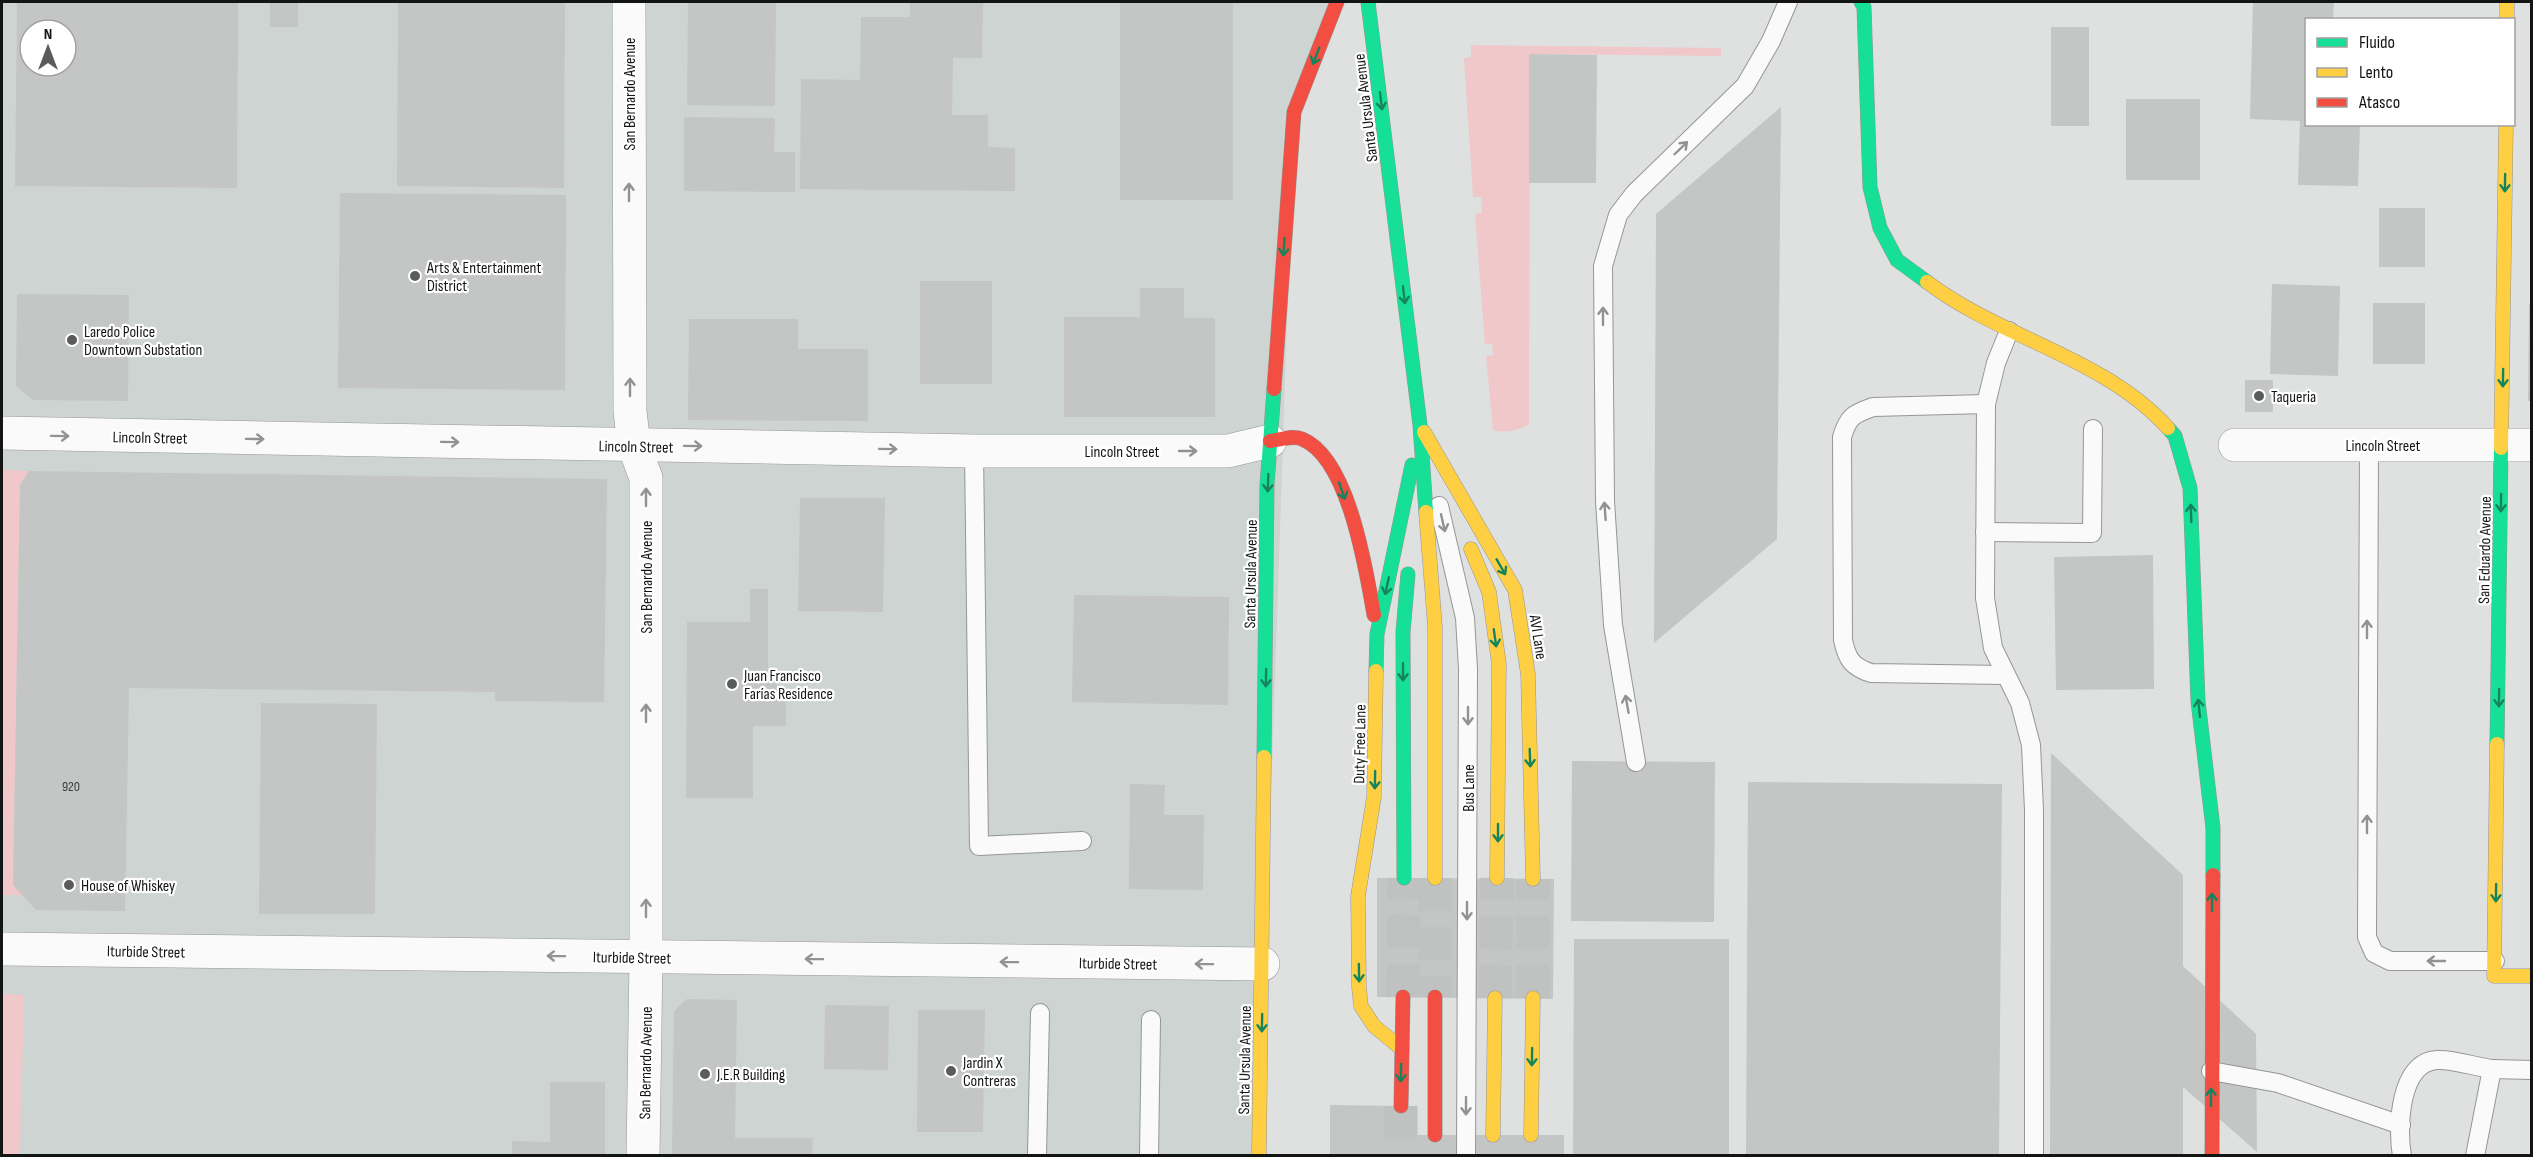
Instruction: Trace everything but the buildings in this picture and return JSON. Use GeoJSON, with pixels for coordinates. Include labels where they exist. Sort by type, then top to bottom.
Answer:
{"type":"FeatureCollection","features":[{"type":"Feature","properties":{"kind":"main road","name":"Santa Ursula Avenue"},"geometry":{"type":"LineString","coordinates":[[1259,1155],[1267,485],[1294,112],[1336,2]]}},
{"type":"Feature","properties":{"kind":"main road","name":"Santa Ursula Avenue"},"geometry":{"type":"LineString","coordinates":[[1368,2],[1420,425]]}},
{"type":"Feature","properties":{"kind":"main road"},"geometry":{"type":"LineString","coordinates":[[2507,2],[2507,18]]}},
{"type":"Feature","properties":{"kind":"main road"},"geometry":{"type":"LineString","coordinates":[[1863,4],[1870,187],[1880,228],[1897,260],[1936,290],[2009,332],[2105,377],[2150,408],[2175,436],[2190,488],[2198,700],[2213,828],[2212,1155]]}},
{"type":"Feature","properties":{"kind":"main road","name":"San Eduardo Avenue"},"geometry":{"type":"LineString","coordinates":[[2495,969],[2517,445],[2506,126]]}},
{"type":"Feature","properties":{"kind":"main road"},"geometry":{"type":"LineString","coordinates":[[1420,425],[1459,519]]}},
{"type":"Feature","properties":{"kind":"main road"},"geometry":{"type":"LineString","coordinates":[[1411,540],[1420,425]]}},
{"type":"Feature","properties":{"kind":"main road"},"geometry":{"type":"LineString","coordinates":[[1420,425],[1435,627],[1435,878]]}},
{"type":"Feature","properties":{"kind":"main road","name":"Duty Free Lane"},"geometry":{"type":"LineString","coordinates":[[1402,1049],[1374,1026],[1361,1006],[1358,890],[1374,797],[1377,634],[1420,425]]}},
{"type":"Feature","properties":{"kind":"main road","name":"AVI Lane"},"geometry":{"type":"LineString","coordinates":[[1420,425],[1515,590],[1528,674],[1533,879]]}},
{"type":"Feature","properties":{"kind":"main road"},"geometry":{"type":"LineString","coordinates":[[1270,441],[1301,438],[1318,448],[1336,472],[1363,549],[1377,634]]}},
{"type":"Feature","properties":{"kind":"main road"},"geometry":{"type":"LineString","coordinates":[[1467,540],[1489,592],[1498,664],[1497,878]]}},
{"type":"Feature","properties":{"kind":"main road"},"geometry":{"type":"LineString","coordinates":[[1404,878],[1403,632],[1409,563]]}},
{"type":"Feature","properties":{"kind":"main road"},"geometry":{"type":"LineString","coordinates":[[2495,969],[2532,976]]}},
{"type":"Feature","properties":{"kind":"main road"},"geometry":{"type":"LineString","coordinates":[[1401,1106],[1403,997]]}},
{"type":"Feature","properties":{"kind":"main road"},"geometry":{"type":"LineString","coordinates":[[1436,997],[1436,1135]]}},
{"type":"Feature","properties":{"kind":"main road"},"geometry":{"type":"LineString","coordinates":[[1493,1135],[1495,998]]}},
{"type":"Feature","properties":{"kind":"main road"},"geometry":{"type":"LineString","coordinates":[[1531,1135],[1533,998]]}},
{"type":"Feature","properties":{"kind":"street","name":"San Bernardo Avenue"},"geometry":{"type":"LineString","coordinates":[[629,2],[630,411],[634,446],[646,478],[646,958],[643,1155]]}},
{"type":"Feature","properties":{"kind":"street","name":"Lincoln Street"},"geometry":{"type":"LineString","coordinates":[[2,433],[974,451],[1228,451],[1270,441]]}},
{"type":"Feature","properties":{"kind":"street","name":"Lincoln Street"},"geometry":{"type":"LineString","coordinates":[[2235,445],[2517,445]]}},
{"type":"Feature","properties":{"kind":"street","name":"Iturbide Street"},"geometry":{"type":"LineString","coordinates":[[2,949],[1263,964]]}},
{"type":"Feature","properties":{"kind":"lane"},"geometry":{"type":"LineString","coordinates":[[1636,762],[1613,625],[1605,501],[1603,266],[1618,215],[1634,194],[1745,86],[1771,41],[1788,2]]}},
{"type":"Feature","properties":{"kind":"lane"},"geometry":{"type":"LineString","coordinates":[[2009,332],[1996,363],[1986,404],[1985,598],[1993,648],[2020,704],[2031,745],[2034,810],[2034,1155]]}},
{"type":"Feature","properties":{"kind":"lane"},"geometry":{"type":"LineString","coordinates":[[1986,404],[1873,407],[1857,412],[1846,422],[1842,437],[1843,640],[1846,658],[1858,669],[1871,673],[2006,675]]}},
{"type":"Feature","properties":{"kind":"lane","name":"Bus Lane"},"geometry":{"type":"LineString","coordinates":[[1420,425],[1465,618],[1468,669],[1466,1155]]}},
{"type":"Feature","properties":{"kind":"lane"},"geometry":{"type":"LineString","coordinates":[[1985,531],[2092,533],[2093,429]]}},
{"type":"Feature","properties":{"kind":"lane"},"geometry":{"type":"LineString","coordinates":[[2369,446],[2367,938],[2374,953],[2390,961],[2495,969]]}},
{"type":"Feature","properties":{"kind":"lane"},"geometry":{"type":"LineString","coordinates":[[974,451],[980,846],[1083,841]]}},
{"type":"Feature","properties":{"kind":"lane"},"geometry":{"type":"LineString","coordinates":[[1037,1155],[1040,1013]]}},
{"type":"Feature","properties":{"kind":"lane"},"geometry":{"type":"LineString","coordinates":[[1149,1155],[1151,1020]]}},
{"type":"Feature","properties":{"kind":"lane"},"geometry":{"type":"LineString","coordinates":[[2402,1155],[2400,1139],[2405,1090],[2412,1072],[2424,1063],[2437,1060],[2527,1074]]}},
{"type":"Feature","properties":{"kind":"lane"},"geometry":{"type":"LineString","coordinates":[[2475,1155],[2492,1069]]}},
{"type":"Feature","properties":{"kind":"lane"},"geometry":{"type":"LineString","coordinates":[[2211,1071],[2278,1083],[2401,1125]]}},
{"type":"Feature","properties":{"kind":"shaded area"},"geometry":{"type":"Polygon","coordinates":[[[2,2],[1337,2],[1294,112],[1259,1155],[2,1156],[2,2]]]}},
{"type":"Feature","properties":{"kind":"shaded area"},"geometry":{"type":"Polygon","coordinates":[[[1471,45],[1721,48],[1721,56],[1530,54],[1529,424],[1516,430],[1493,430],[1486,356],[1493,355],[1492,344],[1485,344],[1475,214],[1482,213],[1481,197],[1473,197],[1464,58],[1471,57],[1471,45]]]}},
{"type":"Feature","properties":{"kind":"shaded area"},"geometry":{"type":"Polygon","coordinates":[[[2,470],[29,471],[20,485],[13,885],[22,895],[2,895],[2,470]]]}},
{"type":"Feature","properties":{"kind":"shaded area"},"geometry":{"type":"Polygon","coordinates":[[[2,994],[24,995],[20,1155],[2,1155],[2,994]]]}},
{"type":"Feature","properties":{"kind":"tunnel"},"geometry":{"type":"LineString","coordinates":[[1403,997],[1404,878]]}},
{"type":"Feature","properties":{"kind":"tunnel"},"geometry":{"type":"LineString","coordinates":[[1435,878],[1435,997]]}},
{"type":"Feature","properties":{"kind":"tunnel"},"geometry":{"type":"LineString","coordinates":[[1495,998],[1497,878]]}},
{"type":"Feature","properties":{"kind":"tunnel"},"geometry":{"type":"LineString","coordinates":[[1533,879],[1533,998]]}},
{"type":"Feature","properties":{"kind":"tunnel"},"geometry":{"type":"LineString","coordinates":[[1401,1106],[1401,1156]]}},
{"type":"Feature","properties":{"kind":"traffic: fast"},"geometry":{"type":"LineString","coordinates":[[1368,2],[1420,425],[1426,512]]}},
{"type":"Feature","properties":{"kind":"traffic: fast"},"geometry":{"type":"LineString","coordinates":[[1861,2],[1864,7],[1870,187],[1880,228],[1897,260],[1927,282]]}},
{"type":"Feature","properties":{"kind":"traffic: fast"},"geometry":{"type":"LineString","coordinates":[[1264,757],[1267,485],[1274,389]]}},
{"type":"Feature","properties":{"kind":"traffic: fast"},"geometry":{"type":"LineString","coordinates":[[2168,428],[2175,436],[2190,488],[2198,701],[2213,828],[2213,875]]}},
{"type":"Feature","properties":{"kind":"traffic: fast"},"geometry":{"type":"LineString","coordinates":[[2497,744],[2501,448]]}},
{"type":"Feature","properties":{"kind":"traffic: fast"},"geometry":{"type":"LineString","coordinates":[[1376,671],[1377,634],[1412,465]]}},
{"type":"Feature","properties":{"kind":"traffic: fast"},"geometry":{"type":"LineString","coordinates":[[1404,878],[1403,632],[1408,574]]}},
{"type":"Feature","properties":{"kind":"traffic: slow"},"geometry":{"type":"LineString","coordinates":[[2507,2],[2507,18]]}},
{"type":"Feature","properties":{"kind":"traffic: slow"},"geometry":{"type":"LineString","coordinates":[[2501,448],[2506,126]]}},
{"type":"Feature","properties":{"kind":"traffic: slow"},"geometry":{"type":"LineString","coordinates":[[1927,282],[1956,302],[1987,319],[2114,383],[2168,428]]}},
{"type":"Feature","properties":{"kind":"traffic: slow"},"geometry":{"type":"LineString","coordinates":[[1424,432],[1515,590],[1528,674],[1533,879]]}},
{"type":"Feature","properties":{"kind":"traffic: slow"},"geometry":{"type":"LineString","coordinates":[[1426,512],[1435,627],[1435,878]]}},
{"type":"Feature","properties":{"kind":"traffic: slow"},"geometry":{"type":"LineString","coordinates":[[1471,549],[1489,592],[1499,664],[1497,878]]}},
{"type":"Feature","properties":{"kind":"traffic: slow"},"geometry":{"type":"LineString","coordinates":[[1376,671],[1374,797],[1358,896],[1359,987],[1361,1006],[1374,1026],[1402,1049]]}},
{"type":"Feature","properties":{"kind":"traffic: slow"},"geometry":{"type":"LineString","coordinates":[[2497,744],[2494,976],[2532,976]]}},
{"type":"Feature","properties":{"kind":"traffic: slow"},"geometry":{"type":"LineString","coordinates":[[1259,1156],[1264,757]]}},
{"type":"Feature","properties":{"kind":"traffic: slow"},"geometry":{"type":"LineString","coordinates":[[1493,1135],[1495,998]]}},
{"type":"Feature","properties":{"kind":"traffic: slow"},"geometry":{"type":"LineString","coordinates":[[1531,1135],[1533,998]]}},
{"type":"Feature","properties":{"kind":"traffic: jam"},"geometry":{"type":"LineString","coordinates":[[1274,389],[1294,112],[1337,2]]}},
{"type":"Feature","properties":{"kind":"traffic: jam"},"geometry":{"type":"LineString","coordinates":[[1270,441],[1302,439],[1318,450],[1332,468],[1353,517],[1374,615]]}},
{"type":"Feature","properties":{"kind":"traffic: jam"},"geometry":{"type":"LineString","coordinates":[[2212,1156],[2213,875]]}},
{"type":"Feature","properties":{"kind":"traffic: jam"},"geometry":{"type":"LineString","coordinates":[[1401,1106],[1403,997]]}},
{"type":"Feature","properties":{"kind":"traffic: jam"},"geometry":{"type":"LineString","coordinates":[[1435,997],[1435,1135]]}},
{"type":"Feature","properties":{"kind":"place","name":"Arts & Entertainment District"},"geometry":{"type":"Point","coordinates":[415,276]}},
{"type":"Feature","properties":{"kind":"place","name":"Laredo Police Downtown Substation"},"geometry":{"type":"Point","coordinates":[72,340]}},
{"type":"Feature","properties":{"kind":"place","name":"Taqueria"},"geometry":{"type":"Point","coordinates":[2259,396]}},
{"type":"Feature","properties":{"kind":"place","name":"Juan Francisco Farías Residence"},"geometry":{"type":"Point","coordinates":[732,684]}},
{"type":"Feature","properties":{"kind":"place","name":"House of Whiskey"},"geometry":{"type":"Point","coordinates":[69,885]}},
{"type":"Feature","properties":{"kind":"place","name":"Jardin X Contreras"},"geometry":{"type":"Point","coordinates":[951,1071]}},
{"type":"Feature","properties":{"kind":"place","name":"J.E.R Building"},"geometry":{"type":"Point","coordinates":[705,1074]}}]}
